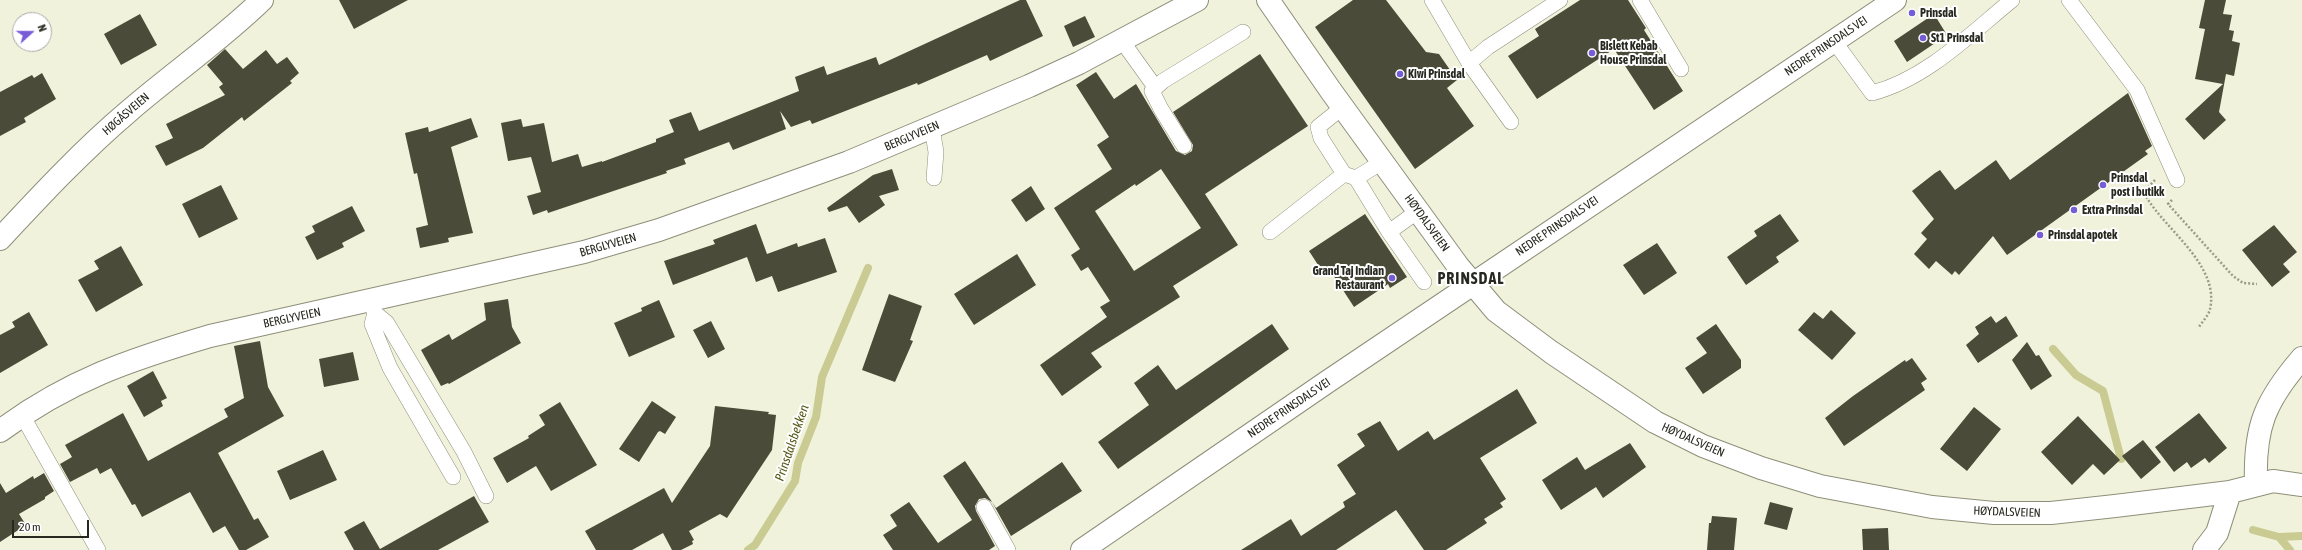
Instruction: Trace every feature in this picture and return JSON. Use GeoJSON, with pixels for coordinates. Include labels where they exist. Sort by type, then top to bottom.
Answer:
{"type":"FeatureCollection","features":[{"type":"Feature","properties":{"kind":"street","name":"HØGÅSVEIEN"},"geometry":{"type":"LineString","coordinates":[[0,239],[96,141],[170,77],[243,18],[262,0]]}},
{"type":"Feature","properties":{"kind":"street","name":"BERGLYVEIEN"},"geometry":{"type":"LineString","coordinates":[[0,431],[22,415],[69,386],[130,360],[164,348],[210,336],[372,307],[584,252],[659,230],[842,164],[932,128],[1054,75],[1122,41],[1198,0]]}},
{"type":"Feature","properties":{"kind":"street","name":"HØYDALSVEIEN"},"geometry":{"type":"LineString","coordinates":[[1268,0],[1382,162],[1472,283],[1496,311],[1540,345],[1655,422],[1703,446],[1761,468],[1820,486],[1932,507],[1994,514],[2051,513],[2230,492],[2256,484],[2273,481],[2302,485]]}},
{"type":"Feature","properties":{"kind":"street","name":"NEDRE PRINSDALS VEI"},"geometry":{"type":"LineString","coordinates":[[1082,550],[1472,283],[1894,0]]}},
{"type":"Feature","properties":{"kind":"street"},"geometry":{"type":"LineString","coordinates":[[2256,484],[2257,438],[2264,417],[2277,390],[2302,358]]}},
{"type":"Feature","properties":{"kind":"street"},"geometry":{"type":"LineString","coordinates":[[2204,550],[2217,533],[2230,492]]}},
{"type":"Feature","properties":{"kind":"lane"},"geometry":{"type":"LineString","coordinates":[[1432,0],[1469,63],[1511,122]]}},
{"type":"Feature","properties":{"kind":"lane"},"geometry":{"type":"LineString","coordinates":[[1469,63],[1488,47],[1560,0]]}},
{"type":"Feature","properties":{"kind":"lane"},"geometry":{"type":"LineString","coordinates":[[1640,0],[1681,69]]}},
{"type":"Feature","properties":{"kind":"lane"},"geometry":{"type":"LineString","coordinates":[[1834,41],[1872,93],[1894,87],[1916,75],[2012,0]]}},
{"type":"Feature","properties":{"kind":"lane"},"geometry":{"type":"LineString","coordinates":[[2069,0],[2138,90],[2174,174]]}},
{"type":"Feature","properties":{"kind":"lane"},"geometry":{"type":"LineString","coordinates":[[1184,146],[1153,95],[1155,87],[1243,32]]}},
{"type":"Feature","properties":{"kind":"lane"},"geometry":{"type":"LineString","coordinates":[[1122,41],[1155,87]]}},
{"type":"Feature","properties":{"kind":"lane"},"geometry":{"type":"LineString","coordinates":[[1343,107],[1318,127],[1321,138],[1350,176],[1424,282]]}},
{"type":"Feature","properties":{"kind":"lane"},"geometry":{"type":"LineString","coordinates":[[932,128],[936,152],[934,178]]}},
{"type":"Feature","properties":{"kind":"lane"},"geometry":{"type":"LineString","coordinates":[[1270,232],[1350,176],[1382,162]]}},
{"type":"Feature","properties":{"kind":"lane"},"geometry":{"type":"LineString","coordinates":[[1389,232],[1418,211]]}},
{"type":"Feature","properties":{"kind":"lane"},"geometry":{"type":"LineString","coordinates":[[372,307],[372,324],[390,368],[452,477]]}},
{"type":"Feature","properties":{"kind":"lane"},"geometry":{"type":"LineString","coordinates":[[372,307],[387,323],[464,452],[486,496]]}},
{"type":"Feature","properties":{"kind":"lane"},"geometry":{"type":"LineString","coordinates":[[22,415],[98,550]]}},
{"type":"Feature","properties":{"kind":"lane"},"geometry":{"type":"LineString","coordinates":[[984,507],[1008,550]]}},
{"type":"Feature","properties":{"kind":"path"},"geometry":{"type":"LineString","coordinates":[[2174,174],[2162,172],[2147,188],[2146,198],[2193,256],[2202,269],[2211,290],[2210,310],[2199,327]]}},
{"type":"Feature","properties":{"kind":"path"},"geometry":{"type":"LineString","coordinates":[[2173,199],[2168,204],[2225,268],[2244,283],[2257,284]]}},
{"type":"Feature","properties":{"kind":"building"},"geometry":{"type":"Polygon","coordinates":[[[339,0],[408,0],[354,29],[339,0]]]}},
{"type":"Feature","properties":{"kind":"building"},"geometry":{"type":"Polygon","coordinates":[[[1020,0],[1026,0],[1043,36],[990,61],[987,55],[918,85],[917,83],[812,124],[810,120],[791,127],[780,111],[786,129],[733,150],[729,142],[684,159],[686,164],[666,171],[667,173],[548,213],[547,210],[533,215],[527,196],[541,192],[531,157],[508,161],[501,123],[521,119],[523,127],[544,123],[552,162],[578,154],[582,167],[602,162],[656,142],[656,139],[674,132],[669,120],[691,112],[699,131],[799,91],[795,77],[824,66],[827,75],[876,57],[879,65],[1020,0]]]}},
{"type":"Feature","properties":{"kind":"building"},"geometry":{"type":"Polygon","coordinates":[[[1353,0],[1386,0],[1426,52],[1439,54],[1457,80],[1447,88],[1474,126],[1415,169],[1315,27],[1353,0]]]}},
{"type":"Feature","properties":{"kind":"building"},"geometry":{"type":"Polygon","coordinates":[[[1580,0],[1628,0],[1646,28],[1644,30],[1683,91],[1654,110],[1614,49],[1537,99],[1508,56],[1539,36],[1535,29],[1580,0]]]}},
{"type":"Feature","properties":{"kind":"building"},"geometry":{"type":"Polygon","coordinates":[[[2205,0],[2226,0],[2223,14],[2232,15],[2229,30],[2234,31],[2232,41],[2240,43],[2234,76],[2226,74],[2219,112],[2226,120],[2204,140],[2185,119],[2223,84],[2195,79],[2205,29],[2199,28],[2205,0]]]}},
{"type":"Feature","properties":{"kind":"building"},"geometry":{"type":"Polygon","coordinates":[[[140,14],[157,45],[121,65],[104,34],[140,14]]]}},
{"type":"Feature","properties":{"kind":"building"},"geometry":{"type":"Polygon","coordinates":[[[1934,14],[1947,35],[1907,62],[1894,41],[1934,14]]]}},
{"type":"Feature","properties":{"kind":"building"},"geometry":{"type":"Polygon","coordinates":[[[1085,16],[1095,37],[1073,47],[1064,26],[1085,16]]]}},
{"type":"Feature","properties":{"kind":"building"},"geometry":{"type":"Polygon","coordinates":[[[225,49],[243,69],[266,50],[277,64],[287,57],[299,73],[290,81],[292,83],[244,121],[242,117],[203,148],[166,166],[155,146],[173,138],[166,124],[225,95],[219,87],[223,84],[207,65],[225,49]]]}},
{"type":"Feature","properties":{"kind":"building"},"geometry":{"type":"Polygon","coordinates":[[[1260,54],[1308,126],[1205,194],[1238,245],[1173,286],[1180,297],[1091,353],[1102,367],[1062,396],[1040,365],[1107,317],[1100,307],[1110,301],[1088,267],[1081,271],[1071,255],[1080,249],[1054,208],[1112,169],[1097,145],[1109,137],[1076,85],[1096,72],[1114,99],[1136,84],[1176,151],[1185,155],[1192,151],[1193,145],[1173,112],[1260,54]],[[1161,169],[1136,186],[1135,184],[1095,211],[1134,271],[1201,228],[1161,169]]]}},
{"type":"Feature","properties":{"kind":"building"},"geometry":{"type":"Polygon","coordinates":[[[42,73],[56,99],[24,118],[26,122],[0,136],[0,92],[32,75],[34,78],[42,73]]]}},
{"type":"Feature","properties":{"kind":"building"},"geometry":{"type":"Polygon","coordinates":[[[2128,93],[2152,146],[2145,151],[2148,154],[2007,255],[1993,236],[1959,275],[1955,271],[1952,275],[1936,261],[1929,269],[1914,254],[1927,239],[1921,233],[1934,219],[1912,191],[1935,173],[1940,170],[1955,190],[1996,160],[2010,180],[2128,93]]]}},
{"type":"Feature","properties":{"kind":"building"},"geometry":{"type":"Polygon","coordinates":[[[471,118],[478,137],[451,147],[473,233],[448,238],[449,242],[420,248],[416,228],[428,225],[417,173],[414,174],[405,133],[428,127],[429,132],[471,118]]]}},
{"type":"Feature","properties":{"kind":"building"},"geometry":{"type":"Polygon","coordinates":[[[892,169],[899,190],[879,196],[885,205],[859,223],[847,206],[829,212],[827,208],[873,175],[892,169]]]}},
{"type":"Feature","properties":{"kind":"building"},"geometry":{"type":"Polygon","coordinates":[[[221,185],[238,219],[199,238],[182,204],[221,185]]]}},
{"type":"Feature","properties":{"kind":"building"},"geometry":{"type":"Polygon","coordinates":[[[1031,186],[1045,209],[1026,222],[1011,200],[1031,186]]]}},
{"type":"Feature","properties":{"kind":"building"},"geometry":{"type":"Polygon","coordinates":[[[352,206],[365,231],[342,243],[344,247],[317,260],[305,237],[315,232],[312,226],[352,206]]]}},
{"type":"Feature","properties":{"kind":"building"},"geometry":{"type":"Polygon","coordinates":[[[1365,214],[1407,277],[1390,288],[1388,284],[1354,307],[1328,267],[1322,271],[1309,251],[1365,214]]]}},
{"type":"Feature","properties":{"kind":"building"},"geometry":{"type":"Polygon","coordinates":[[[1780,214],[1799,241],[1776,257],[1779,262],[1746,285],[1727,257],[1757,236],[1754,231],[1780,214]]]}},
{"type":"Feature","properties":{"kind":"building"},"geometry":{"type":"Polygon","coordinates":[[[756,224],[767,254],[797,243],[798,247],[825,238],[837,272],[778,292],[772,276],[756,282],[747,257],[673,285],[664,261],[715,244],[713,240],[756,224]]]}},
{"type":"Feature","properties":{"kind":"building"},"geometry":{"type":"Polygon","coordinates":[[[2274,225],[2297,252],[2283,264],[2290,272],[2272,287],[2242,250],[2274,225]]]}},
{"type":"Feature","properties":{"kind":"building"},"geometry":{"type":"Polygon","coordinates":[[[1657,243],[1677,273],[1644,295],[1623,265],[1657,243]]]}},
{"type":"Feature","properties":{"kind":"building"},"geometry":{"type":"Polygon","coordinates":[[[121,246],[143,285],[96,312],[78,280],[99,269],[94,261],[121,246]]]}},
{"type":"Feature","properties":{"kind":"building"},"geometry":{"type":"Polygon","coordinates":[[[1017,254],[1036,285],[974,325],[954,294],[1017,254]]]}},
{"type":"Feature","properties":{"kind":"building"},"geometry":{"type":"Polygon","coordinates":[[[889,294],[922,306],[910,340],[913,341],[895,382],[862,370],[889,294]]]}},
{"type":"Feature","properties":{"kind":"building"},"geometry":{"type":"Polygon","coordinates":[[[508,299],[512,327],[521,343],[449,384],[448,383],[441,386],[421,350],[449,334],[452,340],[486,320],[484,303],[508,299]]]}},
{"type":"Feature","properties":{"kind":"building"},"geometry":{"type":"Polygon","coordinates":[[[659,300],[675,337],[629,357],[614,323],[642,311],[641,308],[659,300]]]}},
{"type":"Feature","properties":{"kind":"building"},"geometry":{"type":"Polygon","coordinates":[[[1831,310],[1856,333],[1832,360],[1798,330],[1814,312],[1823,319],[1831,310]]]}},
{"type":"Feature","properties":{"kind":"building"},"geometry":{"type":"Polygon","coordinates":[[[29,312],[48,345],[0,373],[0,335],[15,327],[12,322],[29,312]]]}},
{"type":"Feature","properties":{"kind":"building"},"geometry":{"type":"Polygon","coordinates":[[[1991,316],[1996,323],[2006,316],[2018,336],[1978,363],[1966,345],[1979,334],[1975,327],[1991,316]]]}},
{"type":"Feature","properties":{"kind":"building"},"geometry":{"type":"Polygon","coordinates":[[[711,321],[725,349],[708,358],[693,330],[711,321]]]}},
{"type":"Feature","properties":{"kind":"building"},"geometry":{"type":"Polygon","coordinates":[[[1272,324],[1289,349],[1118,469],[1098,442],[1149,405],[1134,383],[1158,365],[1176,390],[1272,324]]]}},
{"type":"Feature","properties":{"kind":"building"},"geometry":{"type":"Polygon","coordinates":[[[1716,324],[1741,360],[1741,368],[1703,394],[1685,368],[1707,353],[1696,338],[1716,324]]]}},
{"type":"Feature","properties":{"kind":"building"},"geometry":{"type":"Polygon","coordinates":[[[260,341],[268,387],[284,416],[218,453],[254,520],[258,518],[269,537],[246,550],[239,550],[225,526],[213,533],[190,492],[142,517],[135,504],[132,505],[111,468],[100,474],[97,468],[70,482],[60,464],[72,457],[65,445],[123,413],[148,461],[228,417],[224,409],[244,398],[234,346],[260,341]]]}},
{"type":"Feature","properties":{"kind":"building"},"geometry":{"type":"Polygon","coordinates":[[[2027,342],[2036,356],[2039,355],[2052,376],[2031,390],[2012,360],[2027,342]]]}},
{"type":"Feature","properties":{"kind":"building"},"geometry":{"type":"Polygon","coordinates":[[[353,352],[359,380],[324,387],[319,359],[353,352]]]}},
{"type":"Feature","properties":{"kind":"building"},"geometry":{"type":"Polygon","coordinates":[[[1912,358],[1927,379],[1921,383],[1925,390],[1844,446],[1825,418],[1853,396],[1905,360],[1906,362],[1912,358]]]}},
{"type":"Feature","properties":{"kind":"building"},"geometry":{"type":"Polygon","coordinates":[[[153,371],[167,398],[161,401],[163,406],[144,417],[127,386],[153,371]]]}},
{"type":"Feature","properties":{"kind":"building"},"geometry":{"type":"Polygon","coordinates":[[[1517,389],[1537,423],[1480,458],[1506,499],[1500,503],[1503,507],[1484,519],[1487,523],[1446,550],[1424,550],[1396,510],[1336,550],[1241,550],[1291,519],[1301,536],[1345,507],[1343,502],[1356,494],[1337,465],[1365,446],[1357,434],[1380,421],[1398,451],[1428,431],[1434,440],[1517,389]]]}},
{"type":"Feature","properties":{"kind":"building"},"geometry":{"type":"Polygon","coordinates":[[[652,401],[676,417],[665,434],[660,431],[658,432],[639,462],[619,449],[652,401]]]}},
{"type":"Feature","properties":{"kind":"building"},"geometry":{"type":"Polygon","coordinates":[[[560,402],[597,465],[551,491],[536,466],[507,483],[493,458],[529,438],[528,436],[545,425],[539,415],[560,402]]]}},
{"type":"Feature","properties":{"kind":"building"},"geometry":{"type":"Polygon","coordinates":[[[715,406],[769,412],[768,414],[776,415],[772,450],[727,518],[720,514],[689,531],[694,540],[692,541],[693,544],[681,550],[672,550],[663,533],[632,550],[596,550],[585,531],[664,488],[672,503],[710,446],[715,406]]]}},
{"type":"Feature","properties":{"kind":"building"},"geometry":{"type":"Polygon","coordinates":[[[1974,407],[2001,429],[1967,471],[1940,449],[1974,407]]]}},
{"type":"Feature","properties":{"kind":"building"},"geometry":{"type":"Polygon","coordinates":[[[2199,413],[2227,448],[2209,463],[2205,458],[2191,468],[2187,462],[2174,472],[2155,447],[2199,413]]]}},
{"type":"Feature","properties":{"kind":"building"},"geometry":{"type":"Polygon","coordinates":[[[2078,416],[2120,460],[2104,475],[2093,464],[2072,485],[2041,452],[2078,416]]]}},
{"type":"Feature","properties":{"kind":"building"},"geometry":{"type":"Polygon","coordinates":[[[2143,440],[2161,462],[2141,479],[2122,456],[2143,440]]]}},
{"type":"Feature","properties":{"kind":"building"},"geometry":{"type":"Polygon","coordinates":[[[1630,443],[1646,467],[1603,498],[1596,487],[1561,510],[1542,480],[1577,457],[1585,470],[1630,443]]]}},
{"type":"Feature","properties":{"kind":"building"},"geometry":{"type":"Polygon","coordinates":[[[323,450],[337,480],[290,500],[277,471],[323,450]]]}},
{"type":"Feature","properties":{"kind":"building"},"geometry":{"type":"Polygon","coordinates":[[[965,461],[996,508],[1062,462],[1082,491],[1011,536],[992,502],[985,498],[979,499],[975,506],[976,511],[995,546],[989,550],[893,550],[883,535],[897,526],[890,515],[909,502],[938,543],[972,520],[943,476],[965,461]]]}},
{"type":"Feature","properties":{"kind":"building"},"geometry":{"type":"Polygon","coordinates":[[[44,473],[54,491],[45,497],[45,499],[19,514],[26,525],[0,542],[0,483],[6,493],[33,476],[34,479],[44,473]]]}},
{"type":"Feature","properties":{"kind":"building"},"geometry":{"type":"Polygon","coordinates":[[[474,496],[489,522],[438,550],[354,550],[344,532],[364,521],[380,549],[474,496]]]}},
{"type":"Feature","properties":{"kind":"building"},"geometry":{"type":"Polygon","coordinates":[[[1770,502],[1793,508],[1787,530],[1764,524],[1770,502]]]}},
{"type":"Feature","properties":{"kind":"building"},"geometry":{"type":"Polygon","coordinates":[[[1712,516],[1737,518],[1734,550],[1707,550],[1709,523],[1711,523],[1712,516]]]}},
{"type":"Feature","properties":{"kind":"building"},"geometry":{"type":"Polygon","coordinates":[[[1888,528],[1889,550],[1863,550],[1862,529],[1888,528]]]}},
{"type":"Feature","properties":{"kind":"waterway","name":"Prinsdalsbekken"},"geometry":{"type":"LineString","coordinates":[[748,550],[755,545],[795,481],[798,463],[816,417],[822,377],[868,268]]}},
{"type":"Feature","properties":{"kind":"waterway"},"geometry":{"type":"LineString","coordinates":[[2053,349],[2076,375],[2103,391],[2121,459]]}},
{"type":"Feature","properties":{"kind":"waterway"},"geometry":{"type":"LineString","coordinates":[[2253,530],[2279,537],[2290,550]]}},
{"type":"Feature","properties":{"kind":"waterway"},"geometry":{"type":"LineString","coordinates":[[2279,537],[2301,536]]}},
{"type":"Feature","properties":{"kind":"place","name":"Prinsdal"},"geometry":{"type":"Point","coordinates":[1912,13]}},
{"type":"Feature","properties":{"kind":"place","name":"St1 Prinsdal"},"geometry":{"type":"Point","coordinates":[1923,38]}},
{"type":"Feature","properties":{"kind":"place","name":"Bislett Kebab House Prinsdal"},"geometry":{"type":"Point","coordinates":[1592,53]}},
{"type":"Feature","properties":{"kind":"place","name":"Kiwi Prinsdal"},"geometry":{"type":"Point","coordinates":[1400,74]}},
{"type":"Feature","properties":{"kind":"place","name":"Prinsdal post i butikk"},"geometry":{"type":"Point","coordinates":[2103,185]}},
{"type":"Feature","properties":{"kind":"place","name":"Extra Prinsdal"},"geometry":{"type":"Point","coordinates":[2074,210]}},
{"type":"Feature","properties":{"kind":"place","name":"Prinsdal apotek"},"geometry":{"type":"Point","coordinates":[2040,235]}},
{"type":"Feature","properties":{"kind":"place","name":"Grand Taj Indian Restaurant"},"geometry":{"type":"Point","coordinates":[1392,278]}},
{"type":"Feature","properties":{"kind":"district","name":"PRINSDAL"},"geometry":{"type":"Point","coordinates":[1471,279]}}]}
